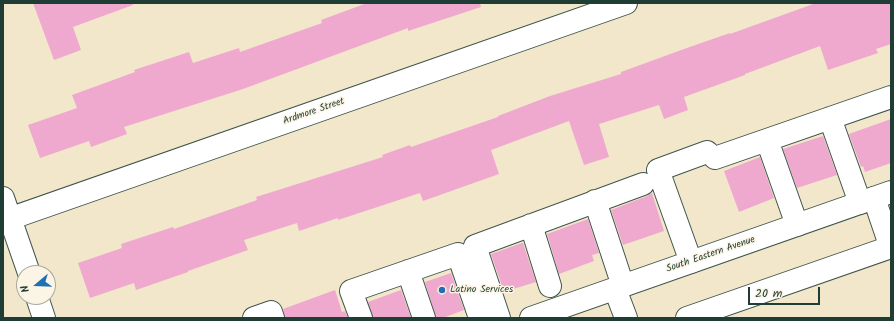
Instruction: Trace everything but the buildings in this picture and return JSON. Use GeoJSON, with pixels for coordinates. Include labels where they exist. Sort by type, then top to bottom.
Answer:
{"type":"FeatureCollection","features":[{"type":"Feature","properties":{"kind":"street","name":"Ardmore Street"},"geometry":{"type":"LineString","coordinates":[[5,212],[626,3]]}},
{"type":"Feature","properties":{"kind":"street"},"geometry":{"type":"LineString","coordinates":[[691,262],[658,170],[767,140],[891,97]]}},
{"type":"Feature","properties":{"kind":"street"},"geometry":{"type":"LineString","coordinates":[[687,318],[891,247],[875,198],[830,118]]}},
{"type":"Feature","properties":{"kind":"street"},"geometry":{"type":"LineString","coordinates":[[767,140],[797,225]]}},
{"type":"Feature","properties":{"kind":"street"},"geometry":{"type":"LineString","coordinates":[[500,318],[475,246],[643,184]]}},
{"type":"Feature","properties":{"kind":"street","name":"South Eastern Avenue"},"geometry":{"type":"LineString","coordinates":[[531,318],[875,198]]}},
{"type":"Feature","properties":{"kind":"street"},"geometry":{"type":"LineString","coordinates":[[595,201],[626,318]]}},
{"type":"Feature","properties":{"kind":"street"},"geometry":{"type":"LineString","coordinates":[[5,212],[26,265]]}},
{"type":"Feature","properties":{"kind":"street"},"geometry":{"type":"LineString","coordinates":[[531,225],[550,286]]}},
{"type":"Feature","properties":{"kind":"street"},"geometry":{"type":"LineString","coordinates":[[360,318],[351,291],[458,254],[480,318]]}},
{"type":"Feature","properties":{"kind":"street"},"geometry":{"type":"LineString","coordinates":[[408,272],[424,318]]}},
{"type":"Feature","properties":{"kind":"street"},"geometry":{"type":"LineString","coordinates":[[40,305],[44,318]]}},
{"type":"Feature","properties":{"kind":"street"},"geometry":{"type":"LineString","coordinates":[[254,318],[271,312],[273,318]]}},
{"type":"Feature","properties":{"kind":"place","name":"Latino Services"},"geometry":{"type":"Point","coordinates":[442,290]}}]}
